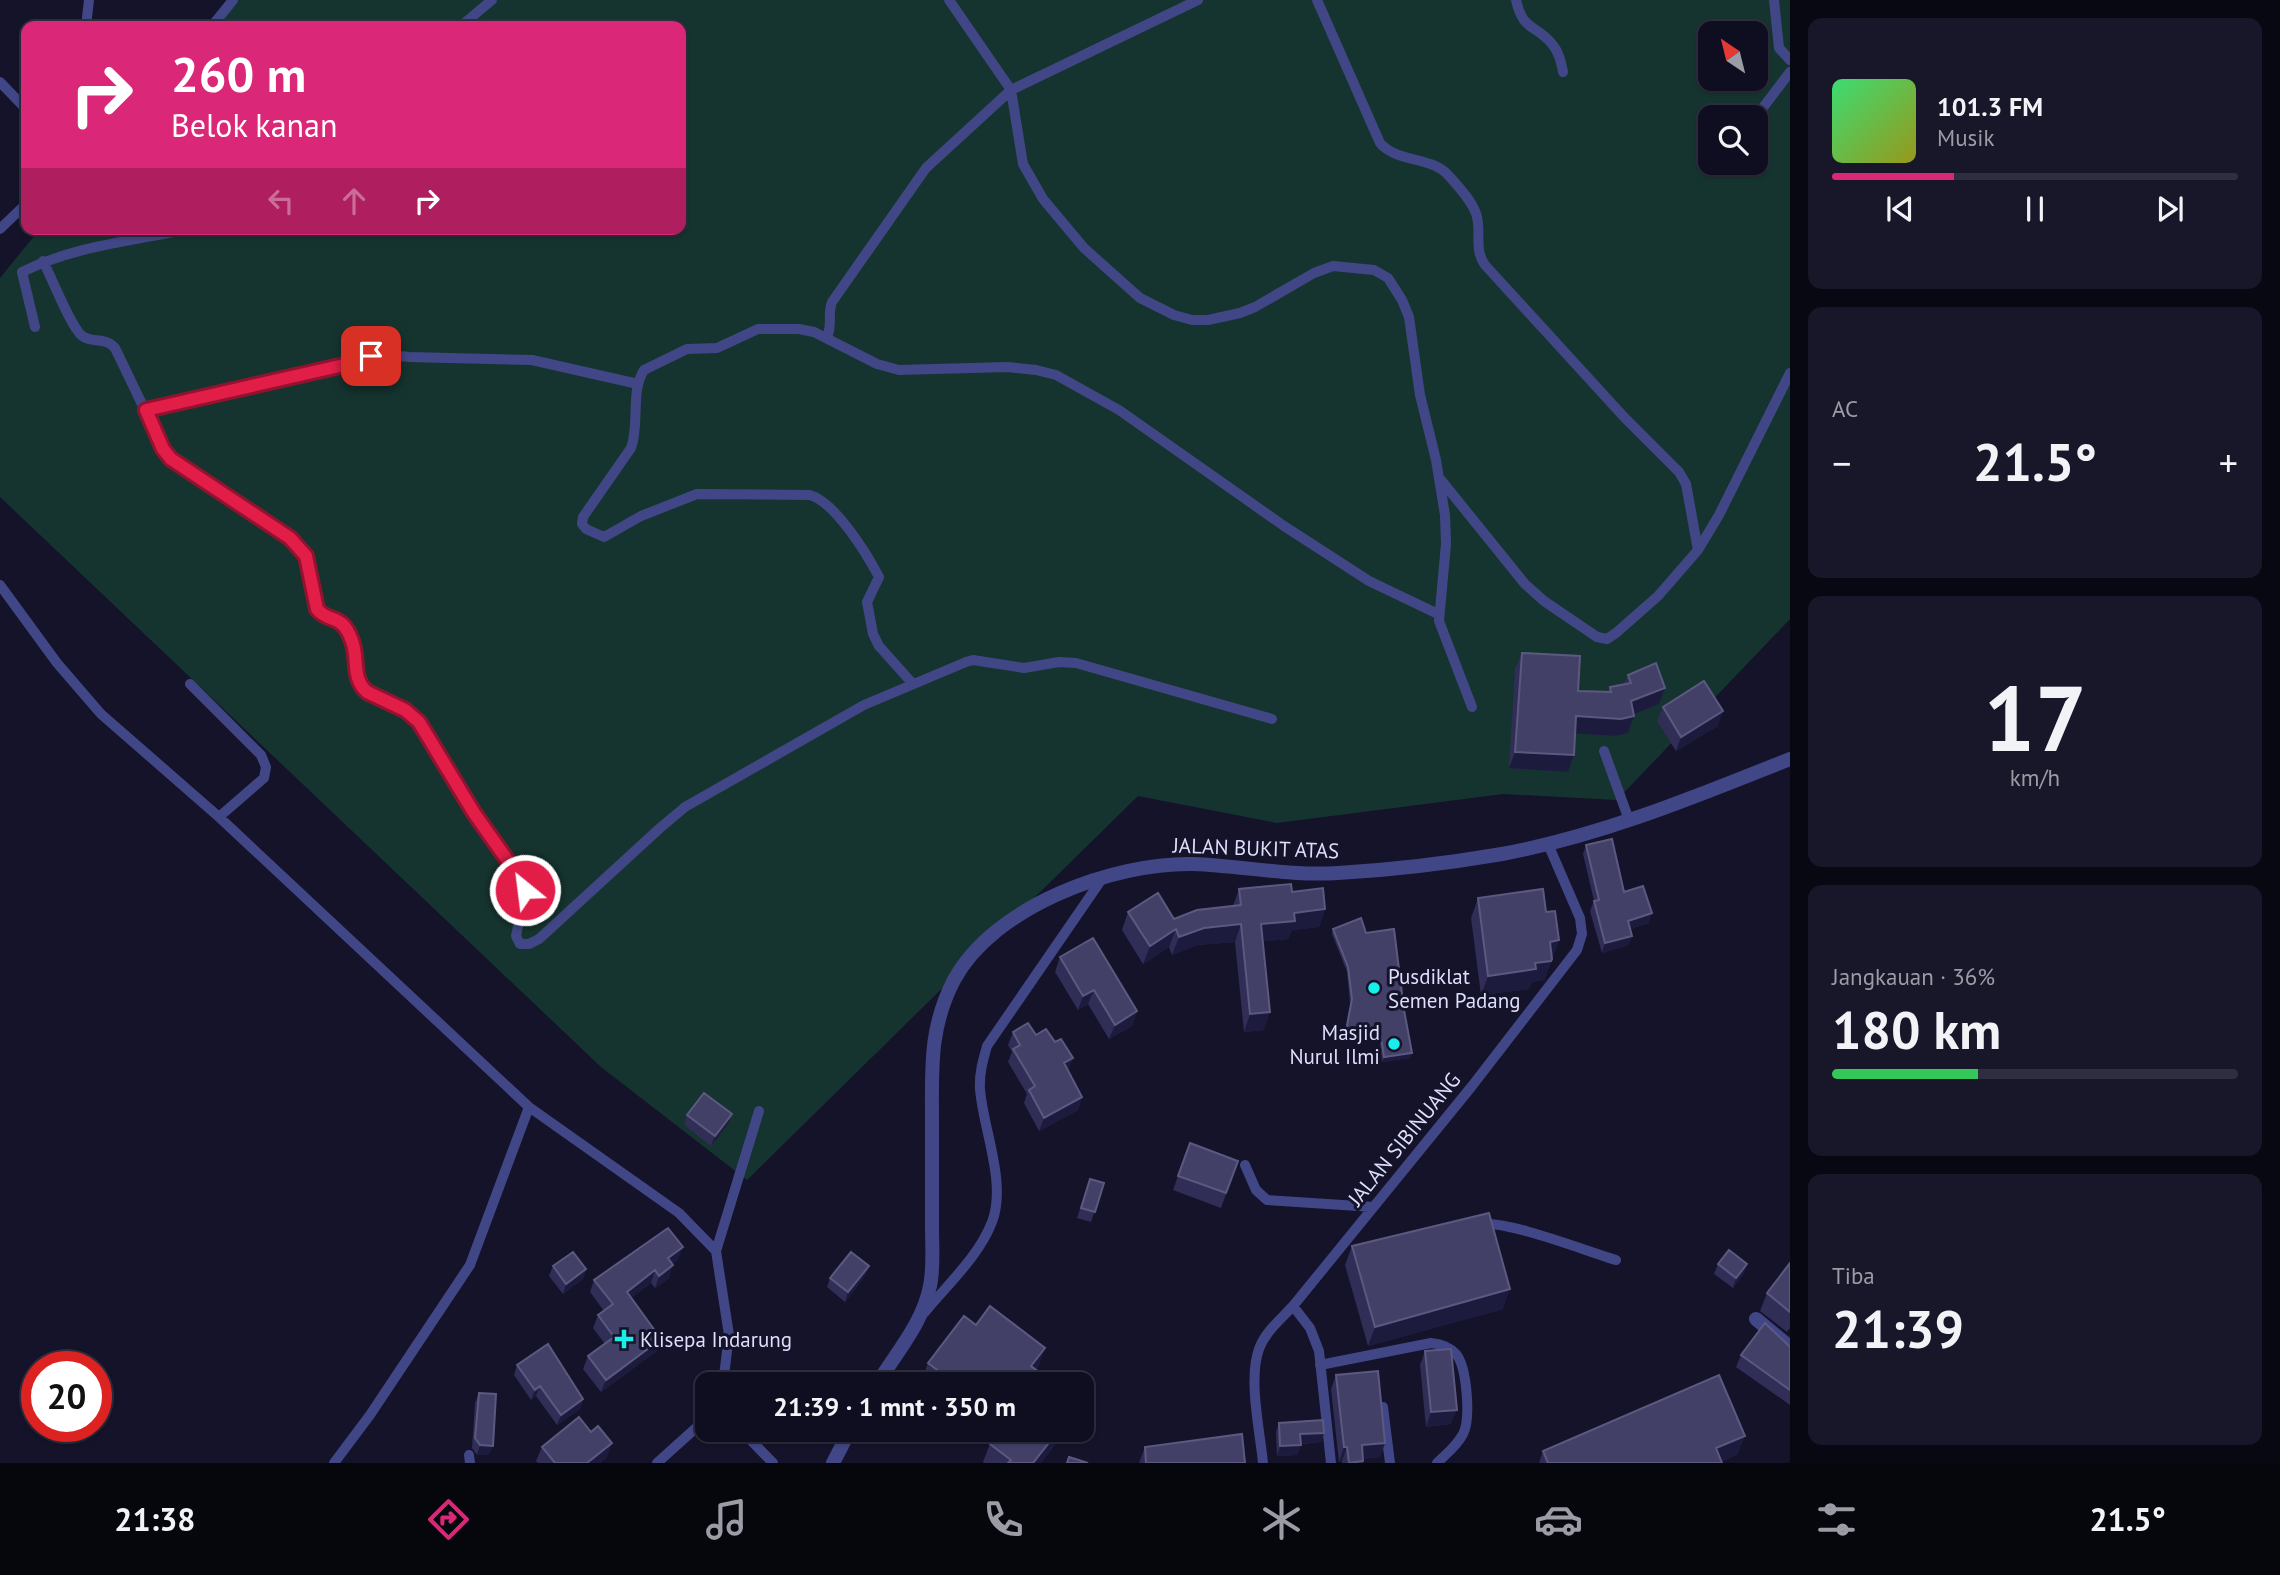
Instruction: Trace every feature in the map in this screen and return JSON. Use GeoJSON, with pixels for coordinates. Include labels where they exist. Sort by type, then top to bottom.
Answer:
{"type":"FeatureCollection","features":[{"type":"Feature","properties":{"kind":"street","name":"JALAN BUKIT ATAS"},"geometry":{"type":"LineString","coordinates":[[885,1372],[919,1320],[931,1284],[932,1057],[935,1029],[944,1001],[966,962],[995,933],[1038,905],[1105,876],[1143,867],[1195,864],[1270,872],[1338,873],[1475,857],[1548,844],[1629,820],[1790,759]]}},
{"type":"Feature","properties":{"kind":"street"},"geometry":{"type":"LineString","coordinates":[[1756,1319],[1790,1347]]}},
{"type":"Feature","properties":{"kind":"street"},"geometry":{"type":"LineString","coordinates":[[833,1463],[844,1442]]}},
{"type":"Feature","properties":{"kind":"lane"},"geometry":{"type":"LineString","coordinates":[[87,21],[89,0]]}},
{"type":"Feature","properties":{"kind":"lane"},"geometry":{"type":"LineString","coordinates":[[216,21],[233,0]]}},
{"type":"Feature","properties":{"kind":"lane"},"geometry":{"type":"LineString","coordinates":[[467,21],[492,0]]}},
{"type":"Feature","properties":{"kind":"lane"},"geometry":{"type":"LineString","coordinates":[[949,0],[1011,90],[1023,164],[1043,199],[1098,262],[1140,298],[1158,309],[1192,320],[1208,320],[1255,307],[1314,273],[1333,266],[1374,270],[1388,278],[1409,317],[1420,395],[1439,478],[1447,530],[1438,614],[1444,638],[1472,707]]}},
{"type":"Feature","properties":{"kind":"lane"},"geometry":{"type":"LineString","coordinates":[[827,338],[831,327],[832,302],[915,181],[938,156],[1011,90],[1198,0]]}},
{"type":"Feature","properties":{"kind":"lane"},"geometry":{"type":"LineString","coordinates":[[1317,0],[1380,143],[1389,150],[1438,167],[1450,177],[1477,215],[1479,255],[1485,265],[1683,478],[1698,550]]}},
{"type":"Feature","properties":{"kind":"lane"},"geometry":{"type":"LineString","coordinates":[[1516,0],[1526,23],[1553,46],[1563,72]]}},
{"type":"Feature","properties":{"kind":"lane"},"geometry":{"type":"LineString","coordinates":[[1774,0],[1779,48],[1790,60]]}},
{"type":"Feature","properties":{"kind":"lane"},"geometry":{"type":"LineString","coordinates":[[1765,105],[1790,72]]}},
{"type":"Feature","properties":{"kind":"lane"},"geometry":{"type":"LineString","coordinates":[[0,82],[21,104]]}},
{"type":"Feature","properties":{"kind":"lane"},"geometry":{"type":"LineString","coordinates":[[0,229],[21,209]]}},
{"type":"Feature","properties":{"kind":"lane"},"geometry":{"type":"LineString","coordinates":[[35,327],[21,274],[43,261],[86,249],[157,235]]}},
{"type":"Feature","properties":{"kind":"lane"},"geometry":{"type":"LineString","coordinates":[[43,261],[77,330],[87,339],[103,340],[111,344],[163,449],[171,459],[290,538],[303,551],[317,609],[323,615],[337,619],[346,628],[353,642],[361,687],[413,715],[419,722],[474,813],[524,884],[516,936],[520,944],[529,944],[539,939],[685,807],[864,705],[973,660],[1024,668],[1059,662],[1076,663],[1272,719]]}},
{"type":"Feature","properties":{"kind":"lane"},"geometry":{"type":"LineString","coordinates":[[912,683],[879,646],[873,634],[867,602],[879,577],[833,509],[819,498],[810,495],[697,494],[641,516],[611,535],[598,536],[586,529],[582,524],[583,517],[631,448],[635,438],[641,374],[687,349],[717,348],[758,330],[807,330],[877,364],[899,370],[1007,367],[1056,375],[1083,388],[1129,417],[1284,526],[1369,581],[1438,614]]}},
{"type":"Feature","properties":{"kind":"lane"},"geometry":{"type":"LineString","coordinates":[[146,410],[344,365],[380,354],[532,360],[638,384]]}},
{"type":"Feature","properties":{"kind":"lane"},"geometry":{"type":"LineString","coordinates":[[1439,478],[1525,584],[1544,601],[1602,639],[1616,633],[1641,612],[1698,550],[1719,515],[1790,373]]}},
{"type":"Feature","properties":{"kind":"lane"},"geometry":{"type":"LineString","coordinates":[[0,585],[101,714],[219,817],[529,1107],[679,1213],[716,1251]]}},
{"type":"Feature","properties":{"kind":"lane"},"geometry":{"type":"LineString","coordinates":[[190,684],[265,761],[264,778],[219,817]]}},
{"type":"Feature","properties":{"kind":"lane"},"geometry":{"type":"LineString","coordinates":[[1604,751],[1629,820]]}},
{"type":"Feature","properties":{"kind":"lane","name":"JALAN SIBINUANG"},"geometry":{"type":"LineString","coordinates":[[1263,1463],[1255,1385],[1259,1349],[1269,1332],[1472,1086],[1577,950],[1582,934],[1580,918],[1548,844]]}},
{"type":"Feature","properties":{"kind":"lane"},"geometry":{"type":"LineString","coordinates":[[919,1320],[975,1252],[987,1234],[997,1206],[997,1188],[980,1089],[981,1066],[987,1046],[1105,876]]}},
{"type":"Feature","properties":{"kind":"lane"},"geometry":{"type":"LineString","coordinates":[[334,1463],[370,1416],[470,1265],[529,1107]]}},
{"type":"Feature","properties":{"kind":"lane"},"geometry":{"type":"LineString","coordinates":[[724,1372],[729,1335],[716,1251],[759,1111]]}},
{"type":"Feature","properties":{"kind":"lane"},"geometry":{"type":"LineString","coordinates":[[1245,1165],[1255,1190],[1267,1200],[1373,1207]]}},
{"type":"Feature","properties":{"kind":"lane"},"geometry":{"type":"LineString","coordinates":[[1466,1226],[1491,1223],[1616,1261]]}},
{"type":"Feature","properties":{"kind":"lane"},"geometry":{"type":"LineString","coordinates":[[1331,1259],[1355,1253]]}},
{"type":"Feature","properties":{"kind":"lane"},"geometry":{"type":"LineString","coordinates":[[1293,1306],[1315,1339],[1331,1463]]}},
{"type":"Feature","properties":{"kind":"lane"},"geometry":{"type":"LineString","coordinates":[[1320,1365],[1431,1343],[1450,1349],[1461,1365],[1469,1408],[1468,1422],[1457,1444],[1437,1463]]}},
{"type":"Feature","properties":{"kind":"lane"},"geometry":{"type":"LineString","coordinates":[[1383,1407],[1390,1463]]}},
{"type":"Feature","properties":{"kind":"lane"},"geometry":{"type":"LineString","coordinates":[[657,1463],[695,1429]]}},
{"type":"Feature","properties":{"kind":"lane"},"geometry":{"type":"LineString","coordinates":[[753,1442],[773,1463]]}},
{"type":"Feature","properties":{"kind":"green space"},"geometry":{"type":"Polygon","coordinates":[[[238,0],[1790,0],[1790,619],[1617,800],[1503,794],[1277,823],[1138,796],[747,1180],[601,1067],[0,497],[0,278],[35,235],[686,235],[686,21],[220,21],[238,0]]]}},
{"type":"Feature","properties":{"kind":"building"},"geometry":{"type":"Polygon","coordinates":[[[1522,653],[1580,656],[1578,691],[1611,692],[1610,687],[1631,683],[1628,675],[1656,663],[1665,688],[1631,701],[1634,716],[1621,719],[1576,716],[1574,755],[1515,752],[1522,653]]]}},
{"type":"Feature","properties":{"kind":"building"},"geometry":{"type":"Polygon","coordinates":[[[1704,681],[1723,711],[1681,737],[1663,707],[1704,681]]]}},
{"type":"Feature","properties":{"kind":"building"},"geometry":{"type":"Polygon","coordinates":[[[1612,839],[1624,892],[1643,886],[1652,913],[1628,921],[1632,936],[1605,943],[1594,901],[1599,900],[1586,845],[1612,839]]]}},
{"type":"Feature","properties":{"kind":"building"},"geometry":{"type":"Polygon","coordinates":[[[1291,884],[1292,892],[1323,888],[1325,909],[1294,913],[1295,921],[1261,924],[1270,1012],[1250,1014],[1241,924],[1204,928],[1179,937],[1176,929],[1150,946],[1128,912],[1158,893],[1174,919],[1197,910],[1241,905],[1239,889],[1291,884]]]}},
{"type":"Feature","properties":{"kind":"building"},"geometry":{"type":"Polygon","coordinates":[[[1543,889],[1546,912],[1555,911],[1559,940],[1550,942],[1551,961],[1535,963],[1536,969],[1488,976],[1478,898],[1543,889]]]}},
{"type":"Feature","properties":{"kind":"building","name":"Pusdiklat Semen Padang"},"geometry":{"type":"Polygon","coordinates":[[[1361,918],[1366,933],[1394,929],[1412,1053],[1384,1057],[1381,1037],[1346,1031],[1352,999],[1348,967],[1333,929],[1361,918]]]}},
{"type":"Feature","properties":{"kind":"building"},"geometry":{"type":"Polygon","coordinates":[[[1093,938],[1137,1011],[1115,1025],[1094,990],[1083,996],[1060,957],[1093,938]]]}},
{"type":"Feature","properties":{"kind":"building"},"geometry":{"type":"Polygon","coordinates":[[[1028,1023],[1036,1035],[1046,1029],[1055,1042],[1061,1039],[1073,1058],[1064,1063],[1082,1097],[1044,1118],[1029,1090],[1035,1086],[1013,1049],[1020,1045],[1013,1032],[1028,1023]]]}},
{"type":"Feature","properties":{"kind":"building"},"geometry":{"type":"Polygon","coordinates":[[[704,1093],[732,1114],[715,1136],[687,1115],[704,1093]]]}},
{"type":"Feature","properties":{"kind":"building"},"geometry":{"type":"Polygon","coordinates":[[[1190,1143],[1238,1161],[1226,1193],[1178,1176],[1190,1143]]]}},
{"type":"Feature","properties":{"kind":"building"},"geometry":{"type":"Polygon","coordinates":[[[1090,1179],[1104,1183],[1095,1212],[1081,1208],[1090,1179]]]}},
{"type":"Feature","properties":{"kind":"building"},"geometry":{"type":"Polygon","coordinates":[[[1489,1213],[1510,1289],[1375,1327],[1352,1246],[1489,1213]]]}},
{"type":"Feature","properties":{"kind":"building"},"geometry":{"type":"Polygon","coordinates":[[[668,1228],[683,1247],[668,1258],[673,1265],[659,1276],[655,1270],[627,1292],[661,1339],[606,1380],[588,1356],[614,1337],[598,1315],[613,1304],[594,1280],[668,1228]]]}},
{"type":"Feature","properties":{"kind":"building"},"geometry":{"type":"Polygon","coordinates":[[[1729,1250],[1747,1264],[1736,1278],[1718,1264],[1729,1250]]]}},
{"type":"Feature","properties":{"kind":"building"},"geometry":{"type":"Polygon","coordinates":[[[573,1252],[586,1269],[566,1284],[553,1266],[573,1252]]]}},
{"type":"Feature","properties":{"kind":"building"},"geometry":{"type":"Polygon","coordinates":[[[851,1252],[869,1266],[848,1292],[830,1278],[851,1252]]]}},
{"type":"Feature","properties":{"kind":"building"},"geometry":{"type":"Polygon","coordinates":[[[1790,1263],[1790,1312],[1767,1293],[1790,1263]]]}},
{"type":"Feature","properties":{"kind":"building"},"geometry":{"type":"Polygon","coordinates":[[[990,1306],[1045,1348],[1031,1366],[1039,1372],[940,1372],[928,1363],[964,1316],[976,1325],[990,1306]]]}},
{"type":"Feature","properties":{"kind":"building"},"geometry":{"type":"Polygon","coordinates":[[[1765,1323],[1790,1347],[1790,1390],[1741,1355],[1765,1323]]]}},
{"type":"Feature","properties":{"kind":"building"},"geometry":{"type":"Polygon","coordinates":[[[548,1344],[583,1399],[561,1415],[540,1386],[535,1390],[517,1365],[548,1344]]]}},
{"type":"Feature","properties":{"kind":"building"},"geometry":{"type":"Polygon","coordinates":[[[1451,1349],[1457,1410],[1431,1412],[1425,1351],[1451,1349]]]}},
{"type":"Feature","properties":{"kind":"building"},"geometry":{"type":"Polygon","coordinates":[[[1378,1371],[1385,1443],[1362,1445],[1363,1461],[1349,1463],[1347,1447],[1344,1447],[1336,1375],[1378,1371]]]}},
{"type":"Feature","properties":{"kind":"building"},"geometry":{"type":"Polygon","coordinates":[[[1719,1375],[1745,1436],[1716,1448],[1722,1463],[1548,1463],[1543,1451],[1719,1375]]]}},
{"type":"Feature","properties":{"kind":"building"},"geometry":{"type":"Polygon","coordinates":[[[479,1393],[496,1394],[493,1446],[480,1445],[475,1438],[479,1393]]]}},
{"type":"Feature","properties":{"kind":"building"},"geometry":{"type":"Polygon","coordinates":[[[579,1417],[591,1432],[598,1426],[612,1443],[587,1463],[555,1463],[542,1447],[579,1417]]]}},
{"type":"Feature","properties":{"kind":"building"},"geometry":{"type":"Polygon","coordinates":[[[1323,1420],[1324,1433],[1300,1434],[1301,1445],[1280,1446],[1279,1423],[1323,1420]]]}},
{"type":"Feature","properties":{"kind":"building"},"geometry":{"type":"Polygon","coordinates":[[[1242,1434],[1245,1463],[1146,1463],[1145,1447],[1242,1434]]]}},
{"type":"Feature","properties":{"kind":"building"},"geometry":{"type":"Polygon","coordinates":[[[1050,1442],[1033,1463],[1008,1463],[1011,1460],[990,1444],[1050,1442]]]}},
{"type":"Feature","properties":{"kind":"building"},"geometry":{"type":"Polygon","coordinates":[[[1069,1457],[1088,1463],[1067,1463],[1069,1457]]]}},
{"type":"Feature","properties":{"kind":"place","name":"Pusdiklat Semen Padang"},"geometry":{"type":"Point","coordinates":[1374,988]}},
{"type":"Feature","properties":{"kind":"place","name":"Masjid Nurul Ilmi"},"geometry":{"type":"Point","coordinates":[1394,1044]}},
{"type":"Feature","properties":{"kind":"place","name":"Klisepa Indarung"},"geometry":{"type":"Point","coordinates":[624,1339]}},
{"type":"Feature","properties":{"kind":"route"},"geometry":{"type":"LineString","coordinates":[[371,356],[344,365],[146,410],[163,449],[171,459],[211,483],[290,538],[303,551],[317,609],[323,615],[342,623],[353,642],[356,675],[361,687],[405,710],[419,722],[474,813],[524,884],[525,890]]}}]}
